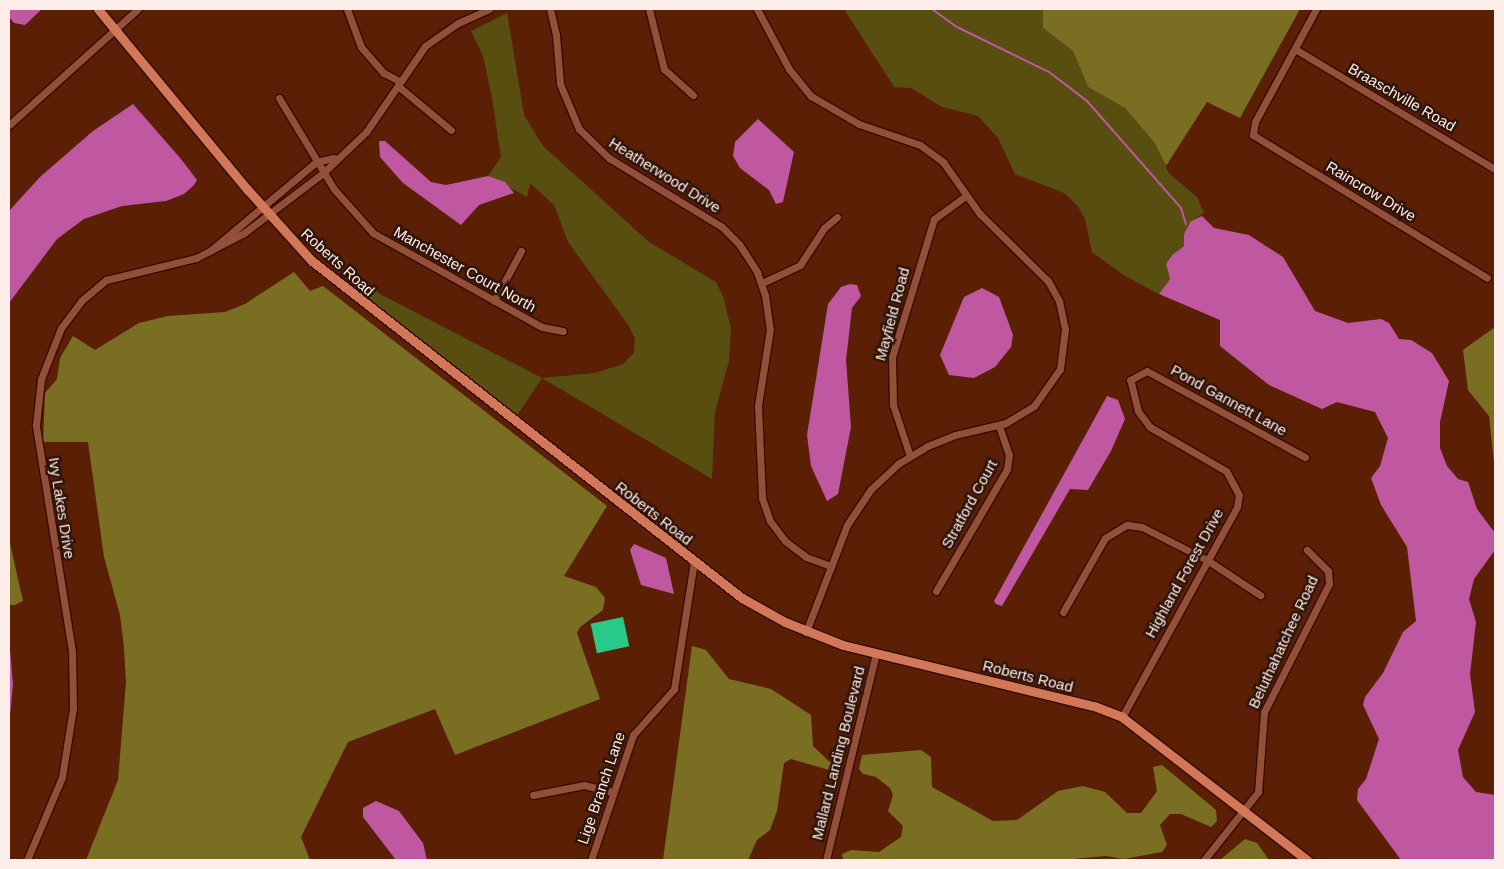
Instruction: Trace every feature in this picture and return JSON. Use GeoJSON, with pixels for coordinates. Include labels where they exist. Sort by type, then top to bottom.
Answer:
{"type":"FeatureCollection","features":[{"type":"Feature","properties":{"kind":"main road","name":"Roberts Road"},"geometry":{"type":"LineString","coordinates":[[98,9],[261,205],[312,262],[742,598],[806,632],[876,653],[1094,706],[1122,717],[1307,860]]}},
{"type":"Feature","properties":{"kind":"street"},"geometry":{"type":"LineString","coordinates":[[9,125],[114,27],[138,9]]}},
{"type":"Feature","properties":{"kind":"street"},"geometry":{"type":"LineString","coordinates":[[347,9],[361,47],[384,72],[451,130]]}},
{"type":"Feature","properties":{"kind":"street","name":"Ivy Lakes Drive"},"geometry":{"type":"LineString","coordinates":[[27,860],[62,777],[74,702],[72,651],[36,425],[45,363],[69,316],[101,283],[129,272],[208,253],[228,244],[323,173],[335,158],[376,121],[398,83],[435,37],[489,9]]}},
{"type":"Feature","properties":{"kind":"street","name":"Heatherwood Drive"},"geometry":{"type":"LineString","coordinates":[[550,9],[556,35],[560,84],[579,129],[609,158],[722,227],[748,257],[762,283],[770,329],[758,406],[762,498],[770,521],[785,541],[806,557],[831,566]]}},
{"type":"Feature","properties":{"kind":"street"},"geometry":{"type":"LineString","coordinates":[[649,9],[664,69],[693,96]]}},
{"type":"Feature","properties":{"kind":"street"},"geometry":{"type":"LineString","coordinates":[[756,9],[788,70],[805,90],[842,116],[930,151],[943,162],[966,196],[1048,281],[1064,323],[1063,358],[1049,389],[1025,413],[999,426],[955,435],[910,456],[866,496],[847,524],[806,632]]}},
{"type":"Feature","properties":{"kind":"street"},"geometry":{"type":"LineString","coordinates":[[1295,49],[1316,9]]}},
{"type":"Feature","properties":{"kind":"street","name":"Raincrow Drive"},"geometry":{"type":"LineString","coordinates":[[1295,49],[1255,122],[1252,130],[1258,140],[1487,278]]}},
{"type":"Feature","properties":{"kind":"street","name":"Braaschville Road"},"geometry":{"type":"LineString","coordinates":[[1295,49],[1495,168]]}},
{"type":"Feature","properties":{"kind":"street","name":"Manchester Court North"},"geometry":{"type":"LineString","coordinates":[[279,98],[323,173],[349,209],[374,233],[542,327],[563,331]]}},
{"type":"Feature","properties":{"kind":"street"},"geometry":{"type":"LineString","coordinates":[[316,162],[335,158]]}},
{"type":"Feature","properties":{"kind":"street","name":"Ivy Lakes Drive"},"geometry":{"type":"LineString","coordinates":[[208,253],[261,205],[316,162]]}},
{"type":"Feature","properties":{"kind":"street","name":"Mayfield Road"},"geometry":{"type":"LineString","coordinates":[[910,456],[893,404],[892,357],[934,219],[966,196]]}},
{"type":"Feature","properties":{"kind":"street"},"geometry":{"type":"LineString","coordinates":[[762,283],[800,265],[824,228],[837,217]]}},
{"type":"Feature","properties":{"kind":"street"},"geometry":{"type":"LineString","coordinates":[[494,301],[520,251]]}},
{"type":"Feature","properties":{"kind":"street","name":"Pond Gannett Lane"},"geometry":{"type":"LineString","coordinates":[[1140,373],[1147,371],[1305,457]]}},
{"type":"Feature","properties":{"kind":"street","name":"Highland Forest Drive"},"geometry":{"type":"LineString","coordinates":[[1122,717],[1237,507],[1238,487],[1226,471],[1157,432],[1144,420],[1130,380],[1140,373]]}},
{"type":"Feature","properties":{"kind":"street","name":"Stratford Court"},"geometry":{"type":"LineString","coordinates":[[936,592],[1007,469],[1009,455],[999,426]]}},
{"type":"Feature","properties":{"kind":"street"},"geometry":{"type":"LineString","coordinates":[[1063,612],[1105,538],[1120,527],[1142,527],[1207,560],[1260,595]]}},
{"type":"Feature","properties":{"kind":"street","name":"Beluthahatchee Road"},"geometry":{"type":"LineString","coordinates":[[1204,860],[1242,808],[1258,792],[1261,782],[1260,730],[1264,712],[1329,584],[1328,571],[1307,550]]}},
{"type":"Feature","properties":{"kind":"street","name":"Lige Branch Lane"},"geometry":{"type":"LineString","coordinates":[[591,860],[613,792],[637,728],[674,689],[694,561]]}},
{"type":"Feature","properties":{"kind":"street","name":"Mallard Landing Boulevard"},"geometry":{"type":"LineString","coordinates":[[826,860],[876,653]]}},
{"type":"Feature","properties":{"kind":"street"},"geometry":{"type":"LineString","coordinates":[[533,795],[584,785],[613,792]]}},
{"type":"Feature","properties":{"kind":"shaded area"},"geometry":{"type":"Polygon","coordinates":[[[9,9],[42,9],[25,25],[14,23],[9,17],[9,9]]]}},
{"type":"Feature","properties":{"kind":"shaded area"},"geometry":{"type":"Polygon","coordinates":[[[844,9],[1043,9],[1043,28],[1073,51],[1088,87],[1125,108],[1154,142],[1169,173],[1197,197],[1204,213],[1191,221],[1184,235],[1184,246],[1172,255],[1166,264],[1170,279],[1159,294],[1125,276],[1092,252],[1085,219],[1077,205],[1064,193],[1015,174],[998,138],[978,116],[942,107],[911,88],[894,87],[844,9]]]}},
{"type":"Feature","properties":{"kind":"shaded area"},"geometry":{"type":"Polygon","coordinates":[[[1043,9],[1300,9],[1240,118],[1207,102],[1166,166],[1154,142],[1125,108],[1088,87],[1073,51],[1043,28],[1043,9]]]}},
{"type":"Feature","properties":{"kind":"shaded area"},"geometry":{"type":"Polygon","coordinates":[[[507,13],[524,115],[543,146],[649,242],[716,282],[724,299],[731,329],[729,361],[715,412],[712,479],[542,378],[595,373],[623,364],[634,353],[635,339],[629,326],[568,242],[554,205],[530,183],[527,197],[488,176],[501,157],[483,56],[471,31],[507,13]]]}},
{"type":"Feature","properties":{"kind":"shaded area"},"geometry":{"type":"Polygon","coordinates":[[[133,104],[197,180],[194,185],[184,194],[166,201],[122,206],[84,219],[57,239],[9,303],[9,211],[40,177],[93,131],[133,104]]]}},
{"type":"Feature","properties":{"kind":"shaded area"},"geometry":{"type":"Polygon","coordinates":[[[758,119],[794,152],[783,202],[776,204],[769,190],[740,168],[733,156],[735,142],[758,119]]]}},
{"type":"Feature","properties":{"kind":"shaded area"},"geometry":{"type":"Polygon","coordinates":[[[379,141],[385,141],[431,182],[446,185],[488,176],[505,182],[514,193],[479,205],[461,225],[403,183],[380,157],[379,141]]]}},
{"type":"Feature","properties":{"kind":"shaded area"},"geometry":{"type":"Polygon","coordinates":[[[1202,216],[1214,228],[1249,235],[1283,257],[1315,311],[1348,323],[1381,319],[1389,323],[1399,339],[1411,340],[1432,353],[1449,381],[1440,422],[1440,448],[1447,466],[1458,479],[1468,482],[1477,509],[1495,533],[1495,550],[1474,579],[1469,599],[1476,622],[1470,674],[1475,712],[1458,750],[1463,777],[1476,792],[1495,795],[1495,860],[1401,860],[1357,800],[1358,789],[1366,779],[1379,739],[1363,705],[1365,697],[1383,673],[1403,632],[1416,621],[1407,547],[1381,505],[1371,478],[1380,466],[1388,438],[1375,412],[1337,402],[1322,409],[1269,385],[1220,346],[1220,320],[1159,294],[1170,279],[1166,264],[1172,255],[1184,246],[1184,234],[1191,221],[1202,216]]]}},
{"type":"Feature","properties":{"kind":"shaded area"},"geometry":{"type":"Polygon","coordinates":[[[294,272],[310,291],[323,286],[607,506],[564,576],[596,587],[605,598],[603,610],[580,627],[577,633],[600,699],[455,755],[435,709],[348,742],[301,837],[310,860],[86,860],[118,780],[126,682],[124,648],[120,615],[104,557],[88,442],[43,442],[45,393],[57,379],[60,358],[73,336],[95,350],[139,323],[168,316],[225,312],[245,304],[294,272]]]}},
{"type":"Feature","properties":{"kind":"shaded area"},"geometry":{"type":"Polygon","coordinates":[[[358,275],[380,294],[542,378],[516,417],[341,281],[358,275]]]}},
{"type":"Feature","properties":{"kind":"shaded area"},"geometry":{"type":"Polygon","coordinates":[[[850,284],[857,285],[861,296],[852,308],[846,360],[851,427],[838,494],[827,501],[811,466],[807,435],[828,304],[841,287],[850,284]]]}},
{"type":"Feature","properties":{"kind":"shaded area"},"geometry":{"type":"Polygon","coordinates":[[[982,288],[999,297],[1013,335],[1011,347],[995,367],[974,378],[949,375],[940,355],[964,297],[982,288]]]}},
{"type":"Feature","properties":{"kind":"shaded area"},"geometry":{"type":"Polygon","coordinates":[[[1495,327],[1495,473],[1489,416],[1468,390],[1463,350],[1495,327]]]}},
{"type":"Feature","properties":{"kind":"shaded area"},"geometry":{"type":"Polygon","coordinates":[[[1107,396],[1118,400],[1125,419],[1111,451],[1088,490],[1070,489],[1002,606],[996,604],[994,601],[1107,396]]]}},
{"type":"Feature","properties":{"kind":"shaded area"},"geometry":{"type":"Polygon","coordinates":[[[9,539],[23,601],[15,605],[9,605],[9,539]]]}},
{"type":"Feature","properties":{"kind":"shaded area"},"geometry":{"type":"Polygon","coordinates":[[[634,544],[666,558],[674,594],[641,585],[630,550],[634,544]]]}},
{"type":"Feature","properties":{"kind":"shaded area"},"geometry":{"type":"Polygon","coordinates":[[[9,638],[13,684],[9,726],[9,638]]]}},
{"type":"Feature","properties":{"kind":"shaded area"},"geometry":{"type":"Polygon","coordinates":[[[692,646],[706,650],[729,679],[771,689],[811,715],[813,746],[833,765],[829,770],[791,759],[784,763],[777,811],[770,830],[757,840],[748,860],[663,860],[692,646]]]}},
{"type":"Feature","properties":{"kind":"shaded area"},"geometry":{"type":"Polygon","coordinates":[[[921,750],[931,757],[932,787],[993,821],[1017,820],[1058,791],[1083,786],[1105,792],[1127,813],[1141,813],[1157,791],[1153,767],[1162,765],[1216,810],[1217,821],[1211,827],[1181,814],[1170,814],[1160,825],[1167,845],[1162,852],[1124,859],[1106,856],[1062,860],[843,860],[842,854],[851,850],[879,852],[901,837],[903,826],[888,811],[893,795],[890,788],[876,777],[863,774],[859,769],[862,755],[921,750]]]}},
{"type":"Feature","properties":{"kind":"shaded area"},"geometry":{"type":"Polygon","coordinates":[[[376,801],[399,811],[423,843],[427,860],[396,860],[363,817],[363,808],[376,801]]]}},
{"type":"Feature","properties":{"kind":"shaded area"},"geometry":{"type":"Polygon","coordinates":[[[1245,839],[1257,843],[1269,860],[1220,860],[1245,839]]]}},
{"type":"Feature","properties":{"kind":"building"},"geometry":{"type":"Polygon","coordinates":[[[623,617],[629,646],[597,653],[591,624],[623,617]]]}},
{"type":"Feature","properties":{"kind":"waterway"},"geometry":{"type":"LineString","coordinates":[[932,9],[957,27],[1049,72],[1087,101],[1181,208],[1186,224]]}}]}
